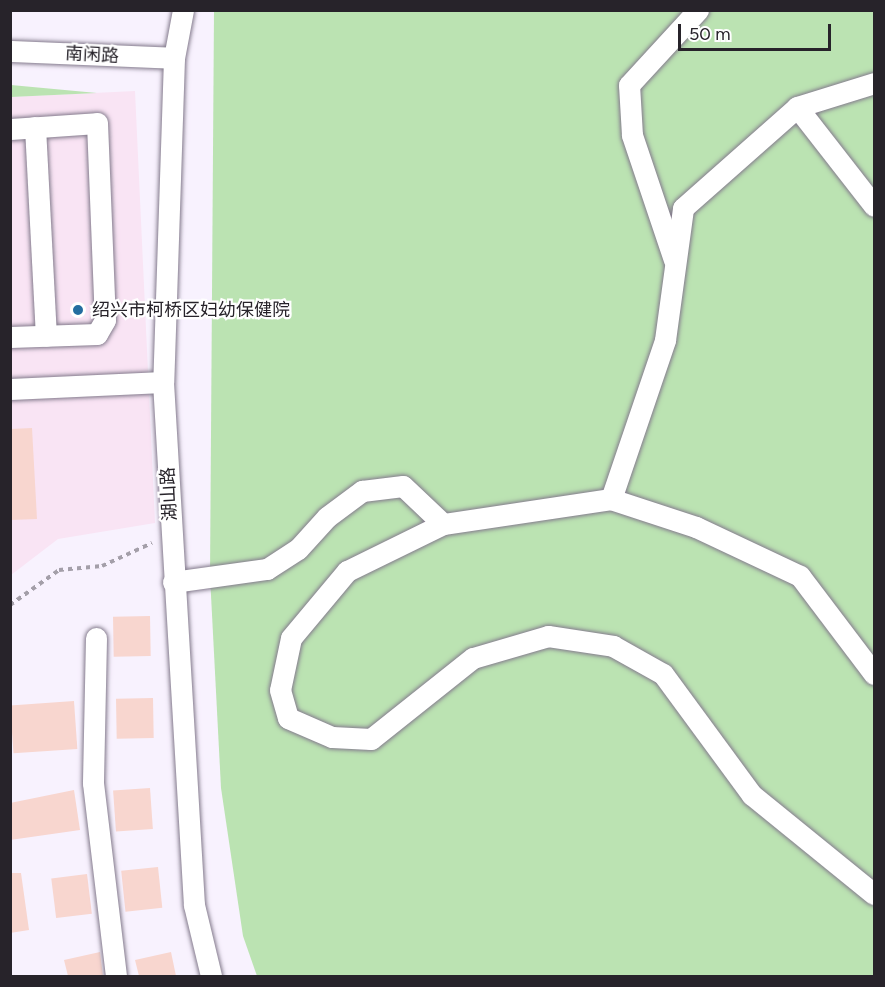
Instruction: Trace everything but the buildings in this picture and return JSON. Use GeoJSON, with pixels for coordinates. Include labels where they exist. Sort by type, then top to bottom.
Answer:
{"type":"FeatureCollection","features":[{"type":"Feature","properties":{"kind":"street","name":"湖山路"},"geometry":{"type":"LineString","coordinates":[[183,10],[174,58],[163,382],[173,582],[194,905],[211,976]]}},
{"type":"Feature","properties":{"kind":"street"},"geometry":{"type":"LineString","coordinates":[[676,263],[632,135],[629,85],[698,10]]}},
{"type":"Feature","properties":{"kind":"street","name":"南闲路"},"geometry":{"type":"LineString","coordinates":[[10,51],[174,58]]}},
{"type":"Feature","properties":{"kind":"street"},"geometry":{"type":"LineString","coordinates":[[657,210],[683,208],[797,107],[874,83]]}},
{"type":"Feature","properties":{"kind":"street"},"geometry":{"type":"LineString","coordinates":[[797,107],[874,206]]}},
{"type":"Feature","properties":{"kind":"street"},"geometry":{"type":"LineString","coordinates":[[10,129],[97,123],[105,320],[97,334],[10,337]]}},
{"type":"Feature","properties":{"kind":"street"},"geometry":{"type":"LineString","coordinates":[[35,127],[46,336]]}},
{"type":"Feature","properties":{"kind":"street"},"geometry":{"type":"LineString","coordinates":[[611,499],[665,340],[683,208]]}},
{"type":"Feature","properties":{"kind":"street"},"geometry":{"type":"LineString","coordinates":[[10,389],[163,382]]}},
{"type":"Feature","properties":{"kind":"street"},"geometry":{"type":"LineString","coordinates":[[173,582],[267,569],[298,549],[327,517],[362,491],[403,486],[443,524]]}},
{"type":"Feature","properties":{"kind":"street"},"geometry":{"type":"LineString","coordinates":[[874,674],[800,576],[696,527],[611,499],[443,524],[347,571],[291,638],[280,690],[288,718],[332,737],[371,739],[473,658],[548,636],[612,646],[663,674],[752,795],[874,894]]}},
{"type":"Feature","properties":{"kind":"street"},"geometry":{"type":"LineString","coordinates":[[96,638],[93,783],[116,976]]}},
{"type":"Feature","properties":{"kind":"path"},"geometry":{"type":"LineString","coordinates":[[10,605],[59,570],[102,566],[171,535]]}},
{"type":"Feature","properties":{"kind":"shaded area","name":"绍兴市柯桥区妇幼保健院"},"geometry":{"type":"Polygon","coordinates":[[[135,91],[155,523],[58,539],[11,575],[11,97],[135,91]]]}},
{"type":"Feature","properties":{"kind":"green space"},"geometry":{"type":"Polygon","coordinates":[[[214,11],[874,11],[874,976],[257,976],[243,936],[221,788],[210,576],[214,11]]]}},
{"type":"Feature","properties":{"kind":"green space"},"geometry":{"type":"Polygon","coordinates":[[[11,85],[97,93],[11,97],[11,85]]]}},
{"type":"Feature","properties":{"kind":"place","name":"绍兴市柯桥区妇幼保健院"},"geometry":{"type":"Point","coordinates":[78,310]}}]}
